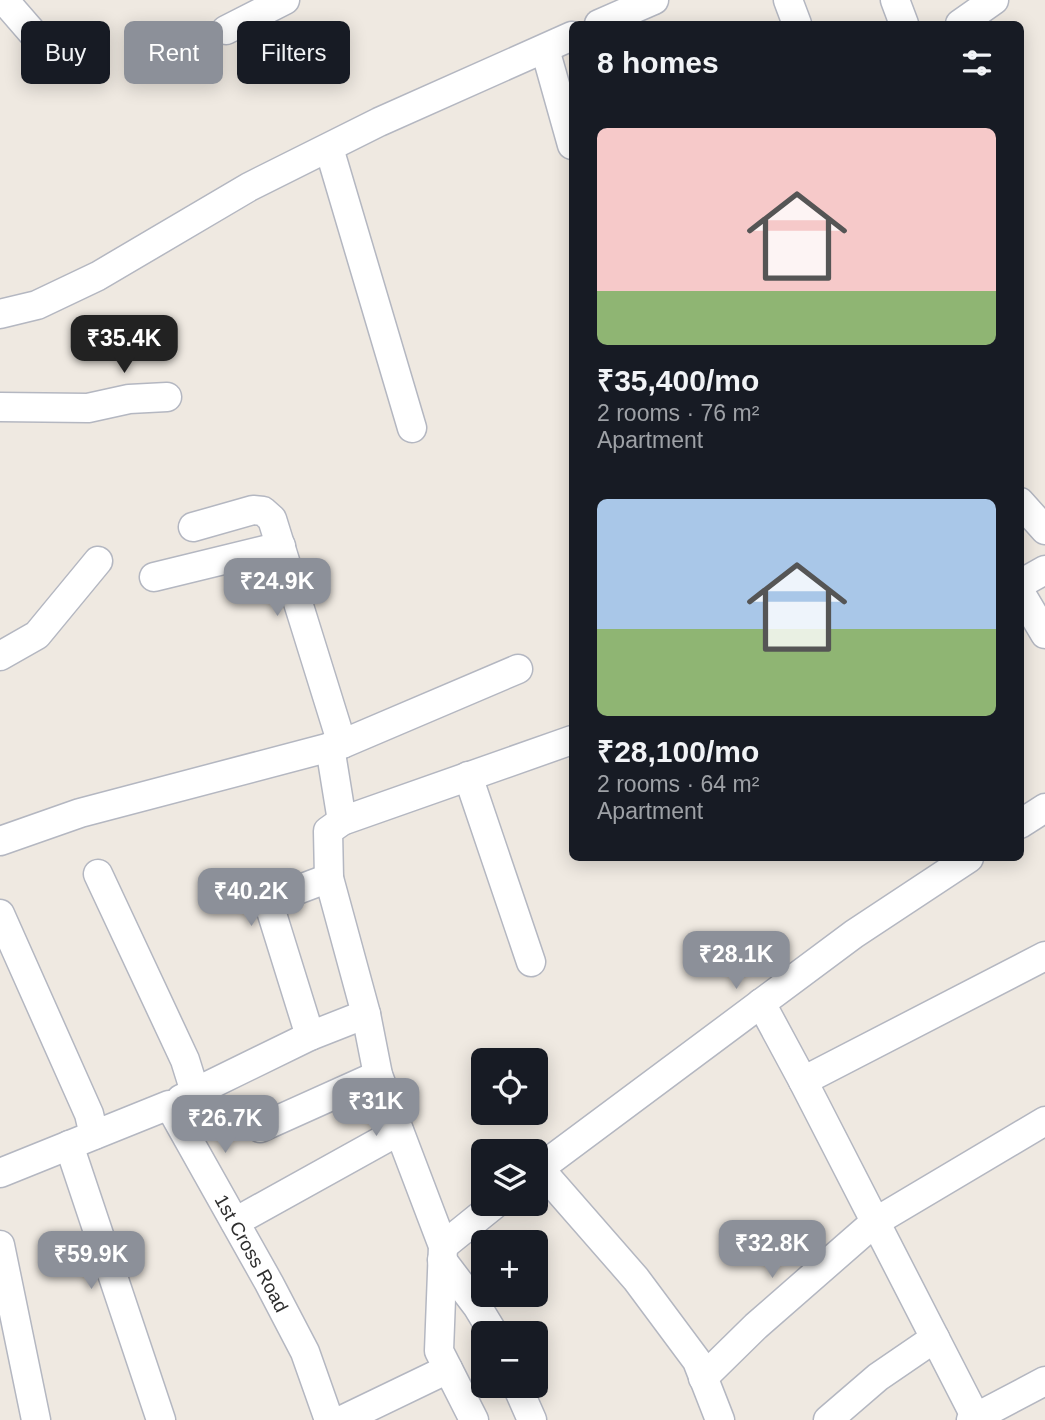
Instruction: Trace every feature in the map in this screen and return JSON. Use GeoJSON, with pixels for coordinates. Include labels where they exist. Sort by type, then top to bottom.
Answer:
{"type":"FeatureCollection","features":[{"type":"Feature","properties":{"kind":"street"},"geometry":{"type":"LineString","coordinates":[[4,0],[22,21]]}},
{"type":"Feature","properties":{"kind":"street"},"geometry":{"type":"LineString","coordinates":[[226,30],[285,0]]}},
{"type":"Feature","properties":{"kind":"street"},"geometry":{"type":"LineString","coordinates":[[606,21],[654,0]]}},
{"type":"Feature","properties":{"kind":"street"},"geometry":{"type":"LineString","coordinates":[[788,0],[796,21]]}},
{"type":"Feature","properties":{"kind":"street"},"geometry":{"type":"LineString","coordinates":[[895,0],[903,21]]}},
{"type":"Feature","properties":{"kind":"street"},"geometry":{"type":"LineString","coordinates":[[964,21],[994,0]]}},
{"type":"Feature","properties":{"kind":"street"},"geometry":{"type":"LineString","coordinates":[[0,314],[37,305],[98,275],[249,187],[379,122],[569,37]]}},
{"type":"Feature","properties":{"kind":"street"},"geometry":{"type":"LineString","coordinates":[[545,49],[569,134]]}},
{"type":"Feature","properties":{"kind":"street"},"geometry":{"type":"LineString","coordinates":[[329,148],[412,428]]}},
{"type":"Feature","properties":{"kind":"street"},"geometry":{"type":"LineString","coordinates":[[0,407],[88,408],[129,399],[167,397]]}},
{"type":"Feature","properties":{"kind":"street"},"geometry":{"type":"LineString","coordinates":[[1024,508],[1045,530]]}},
{"type":"Feature","properties":{"kind":"street"},"geometry":{"type":"LineString","coordinates":[[192,527],[253,510],[263,511],[272,519],[336,746],[342,821]]}},
{"type":"Feature","properties":{"kind":"street"},"geometry":{"type":"LineString","coordinates":[[154,577],[281,546]]}},
{"type":"Feature","properties":{"kind":"street"},"geometry":{"type":"LineString","coordinates":[[0,656],[37,635],[98,561]]}},
{"type":"Feature","properties":{"kind":"street"},"geometry":{"type":"LineString","coordinates":[[1024,582],[1045,570]]}},
{"type":"Feature","properties":{"kind":"street"},"geometry":{"type":"LineString","coordinates":[[1024,599],[1045,634]]}},
{"type":"Feature","properties":{"kind":"street"},"geometry":{"type":"LineString","coordinates":[[0,841],[80,813],[336,746],[518,669]]}},
{"type":"Feature","properties":{"kind":"street"},"geometry":{"type":"LineString","coordinates":[[486,1321],[443,1253],[378,1074],[366,1014],[329,878],[328,831],[342,821],[569,741]]}},
{"type":"Feature","properties":{"kind":"street"},"geometry":{"type":"LineString","coordinates":[[468,776],[531,962]]}},
{"type":"Feature","properties":{"kind":"street"},"geometry":{"type":"LineString","coordinates":[[1024,821],[1045,808]]}},
{"type":"Feature","properties":{"kind":"street"},"geometry":{"type":"LineString","coordinates":[[548,1162],[855,934],[964,861]]}},
{"type":"Feature","properties":{"kind":"street"},"geometry":{"type":"LineString","coordinates":[[98,874],[185,1060],[195,1092]]}},
{"type":"Feature","properties":{"kind":"street"},"geometry":{"type":"LineString","coordinates":[[310,1037],[268,901],[329,878]]}},
{"type":"Feature","properties":{"kind":"street"},"geometry":{"type":"LineString","coordinates":[[0,914],[89,1115],[81,1140],[161,1420]]}},
{"type":"Feature","properties":{"kind":"street"},"geometry":{"type":"LineString","coordinates":[[803,1081],[1045,956]]}},
{"type":"Feature","properties":{"kind":"street"},"geometry":{"type":"LineString","coordinates":[[761,1003],[975,1419],[1045,1381]]}},
{"type":"Feature","properties":{"kind":"street"},"geometry":{"type":"LineString","coordinates":[[0,1173],[169,1105],[310,1037],[366,1014]]}},
{"type":"Feature","properties":{"kind":"street"},"geometry":{"type":"LineString","coordinates":[[260,1128],[378,1074]]}},
{"type":"Feature","properties":{"kind":"street","name":"1st Cross Road"},"geometry":{"type":"LineString","coordinates":[[169,1105],[305,1352],[329,1420]]}},
{"type":"Feature","properties":{"kind":"street"},"geometry":{"type":"LineString","coordinates":[[704,1378],[756,1326],[875,1222],[1045,1121]]}},
{"type":"Feature","properties":{"kind":"street"},"geometry":{"type":"LineString","coordinates":[[235,1222],[400,1131]]}},
{"type":"Feature","properties":{"kind":"street"},"geometry":{"type":"LineString","coordinates":[[548,1182],[636,1279],[697,1361],[720,1420]]}},
{"type":"Feature","properties":{"kind":"street"},"geometry":{"type":"LineString","coordinates":[[474,1420],[439,1352],[443,1253],[482,1216]]}},
{"type":"Feature","properties":{"kind":"street"},"geometry":{"type":"LineString","coordinates":[[0,1245],[36,1420]]}},
{"type":"Feature","properties":{"kind":"street"},"geometry":{"type":"LineString","coordinates":[[828,1420],[878,1377],[935,1338]]}},
{"type":"Feature","properties":{"kind":"street"},"geometry":{"type":"LineString","coordinates":[[342,1420],[448,1369]]}},
{"type":"Feature","properties":{"kind":"street"},"geometry":{"type":"LineString","coordinates":[[522,1398],[532,1420]]}}]}
